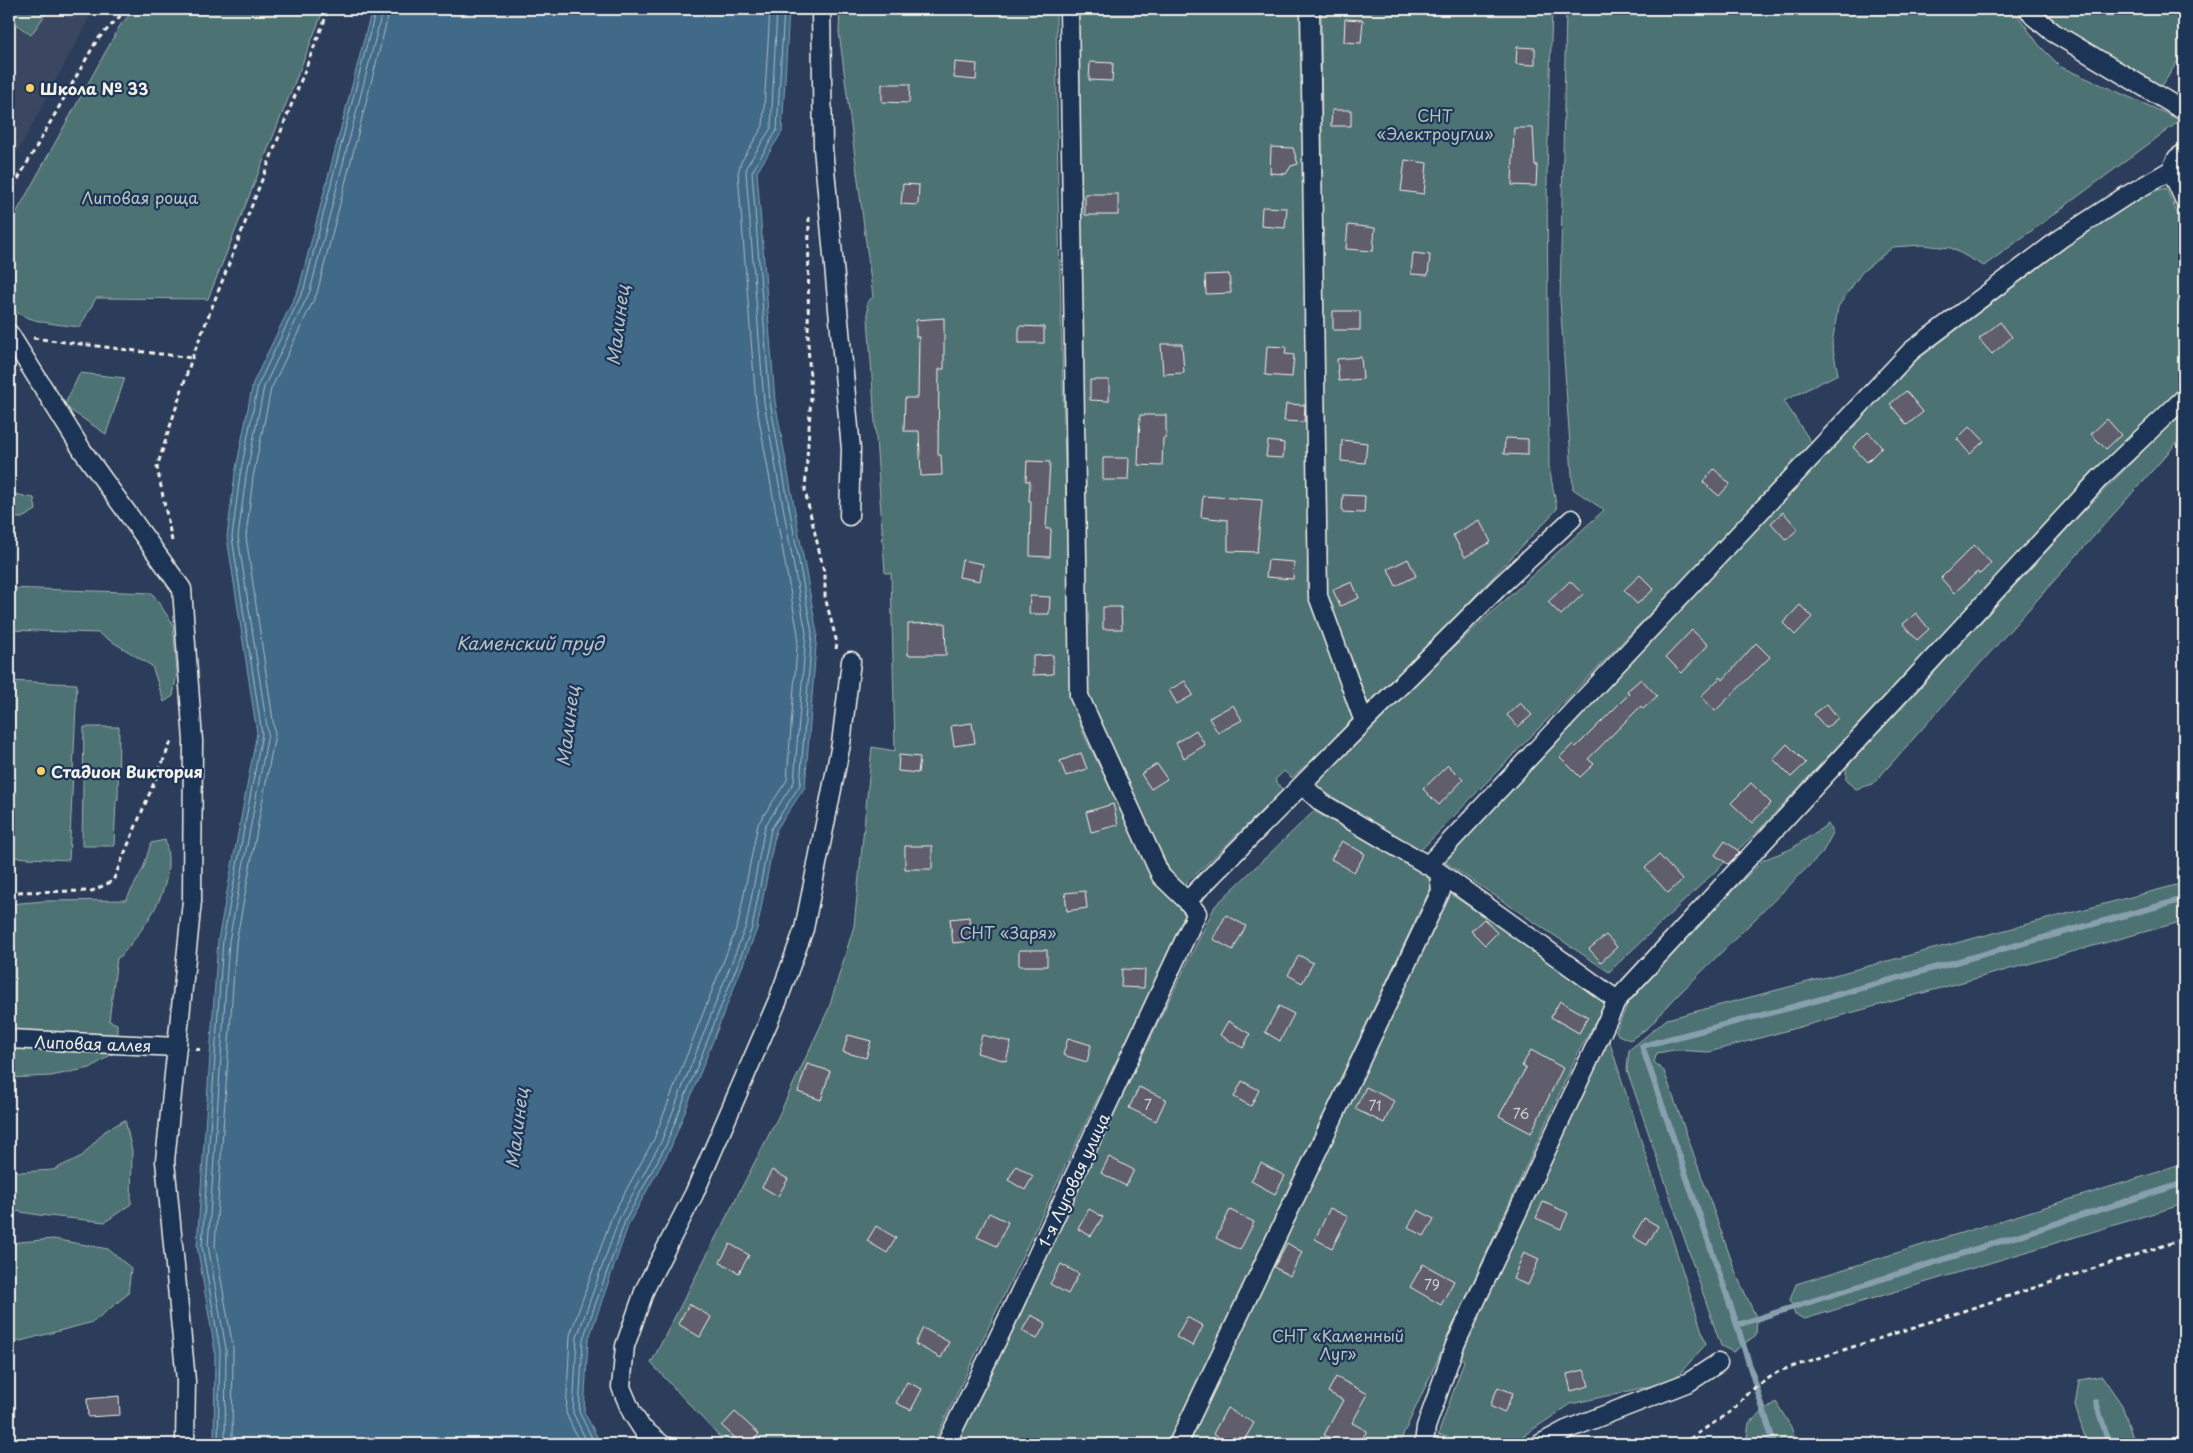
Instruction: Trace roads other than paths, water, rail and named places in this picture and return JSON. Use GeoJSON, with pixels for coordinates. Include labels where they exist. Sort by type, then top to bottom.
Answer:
{"type":"FeatureCollection","features":[{"type":"Feature","properties":{"kind":"street"},"geometry":{"type":"LineString","coordinates":[[821,9],[823,148],[851,449],[849,516]]}},
{"type":"Feature","properties":{"kind":"street"},"geometry":{"type":"LineString","coordinates":[[1068,9],[1079,696],[1161,876],[1192,907]]}},
{"type":"Feature","properties":{"kind":"street"},"geometry":{"type":"LineString","coordinates":[[1310,9],[1318,596],[1364,722]]}},
{"type":"Feature","properties":{"kind":"street"},"geometry":{"type":"LineString","coordinates":[[2028,9],[2033,16],[2054,33],[2184,110]]}},
{"type":"Feature","properties":{"kind":"street"},"geometry":{"type":"LineString","coordinates":[[1433,869],[1911,351],[2060,239],[2124,197],[2171,170],[2177,158],[2184,154]]}},
{"type":"Feature","properties":{"kind":"street"},"geometry":{"type":"LineString","coordinates":[[2171,170],[2184,199]]}},
{"type":"Feature","properties":{"kind":"street"},"geometry":{"type":"LineString","coordinates":[[10,334],[82,450],[182,588],[193,741],[192,900],[165,1161],[186,1380],[185,1444]]}},
{"type":"Feature","properties":{"kind":"street"},"geometry":{"type":"LineString","coordinates":[[1424,1444],[1426,1428],[1455,1346],[1617,1000],[2100,478],[2184,398]]}},
{"type":"Feature","properties":{"kind":"street","name":"1-я Луговая улица"},"geometry":{"type":"LineString","coordinates":[[946,1444],[1006,1322],[1192,907],[1302,784],[1502,584],[1572,519]]}},
{"type":"Feature","properties":{"kind":"street"},"geometry":{"type":"LineString","coordinates":[[652,1444],[632,1413],[621,1387],[625,1346],[644,1288],[694,1194],[778,1000],[804,929],[841,744],[843,657]]}},
{"type":"Feature","properties":{"kind":"street"},"geometry":{"type":"LineString","coordinates":[[1302,784],[1322,804],[1433,869],[1617,1000]]}},
{"type":"Feature","properties":{"kind":"street"},"geometry":{"type":"LineString","coordinates":[[1178,1444],[1441,891],[1433,869]]}},
{"type":"Feature","properties":{"kind":"street","name":"Липовая аллея"},"geometry":{"type":"LineString","coordinates":[[9,1039],[177,1047]]}},
{"type":"Feature","properties":{"kind":"street"},"geometry":{"type":"LineString","coordinates":[[1540,1444],[1566,1430],[1689,1382],[1718,1363]]}},
{"type":"Feature","properties":{"kind":"lane"},"geometry":{"type":"LineString","coordinates":[[632,1413],[666,1442],[679,1444]]}},
{"type":"Feature","properties":{"kind":"water","name":"Каменский пруд"},"geometry":{"type":"Polygon","coordinates":[[[372,9],[789,9],[782,132],[757,172],[775,401],[817,633],[805,787],[776,830],[757,929],[671,1147],[629,1223],[588,1341],[584,1412],[601,1444],[214,1444],[215,1351],[197,1246],[218,940],[257,733],[227,537],[235,474],[253,383],[299,288],[372,9]]]}},
{"type":"Feature","properties":{"kind":"waterway"},"geometry":{"type":"LineString","coordinates":[[1774,1444],[1737,1325],[1642,1046],[1789,1008],[2184,899]]}},
{"type":"Feature","properties":{"kind":"waterway"},"geometry":{"type":"LineString","coordinates":[[1737,1325],[2184,1183]]}},
{"type":"Feature","properties":{"kind":"waterway"},"geometry":{"type":"LineString","coordinates":[[2096,1402],[2109,1444]]}},
{"type":"Feature","properties":{"kind":"place","name":"Школа № 33"},"geometry":{"type":"Point","coordinates":[30,88]}},
{"type":"Feature","properties":{"kind":"place","name":"Стадион Виктория"},"geometry":{"type":"Point","coordinates":[41,771]}},
{"type":"Feature","properties":{"kind":"park label","name":"СНТ «Электроугли»"},"geometry":{"type":"Point","coordinates":[1435,124]}},
{"type":"Feature","properties":{"kind":"park label","name":"Липовая роща"},"geometry":{"type":"Point","coordinates":[140,197]}},
{"type":"Feature","properties":{"kind":"park label","name":"СНТ «Заря»"},"geometry":{"type":"Point","coordinates":[1008,932]}},
{"type":"Feature","properties":{"kind":"park label","name":"СНТ «Каменный Луг»"},"geometry":{"type":"Point","coordinates":[1338,1344]}},
{"type":"Feature","properties":{"kind":"water label","name":"Малинец"},"geometry":{"type":"Point","coordinates":[617,325]}},
{"type":"Feature","properties":{"kind":"water label","name":"Малинец"},"geometry":{"type":"Point","coordinates":[567,726]}},
{"type":"Feature","properties":{"kind":"water label","name":"Малинец"},"geometry":{"type":"Point","coordinates":[516,1128]}}]}
